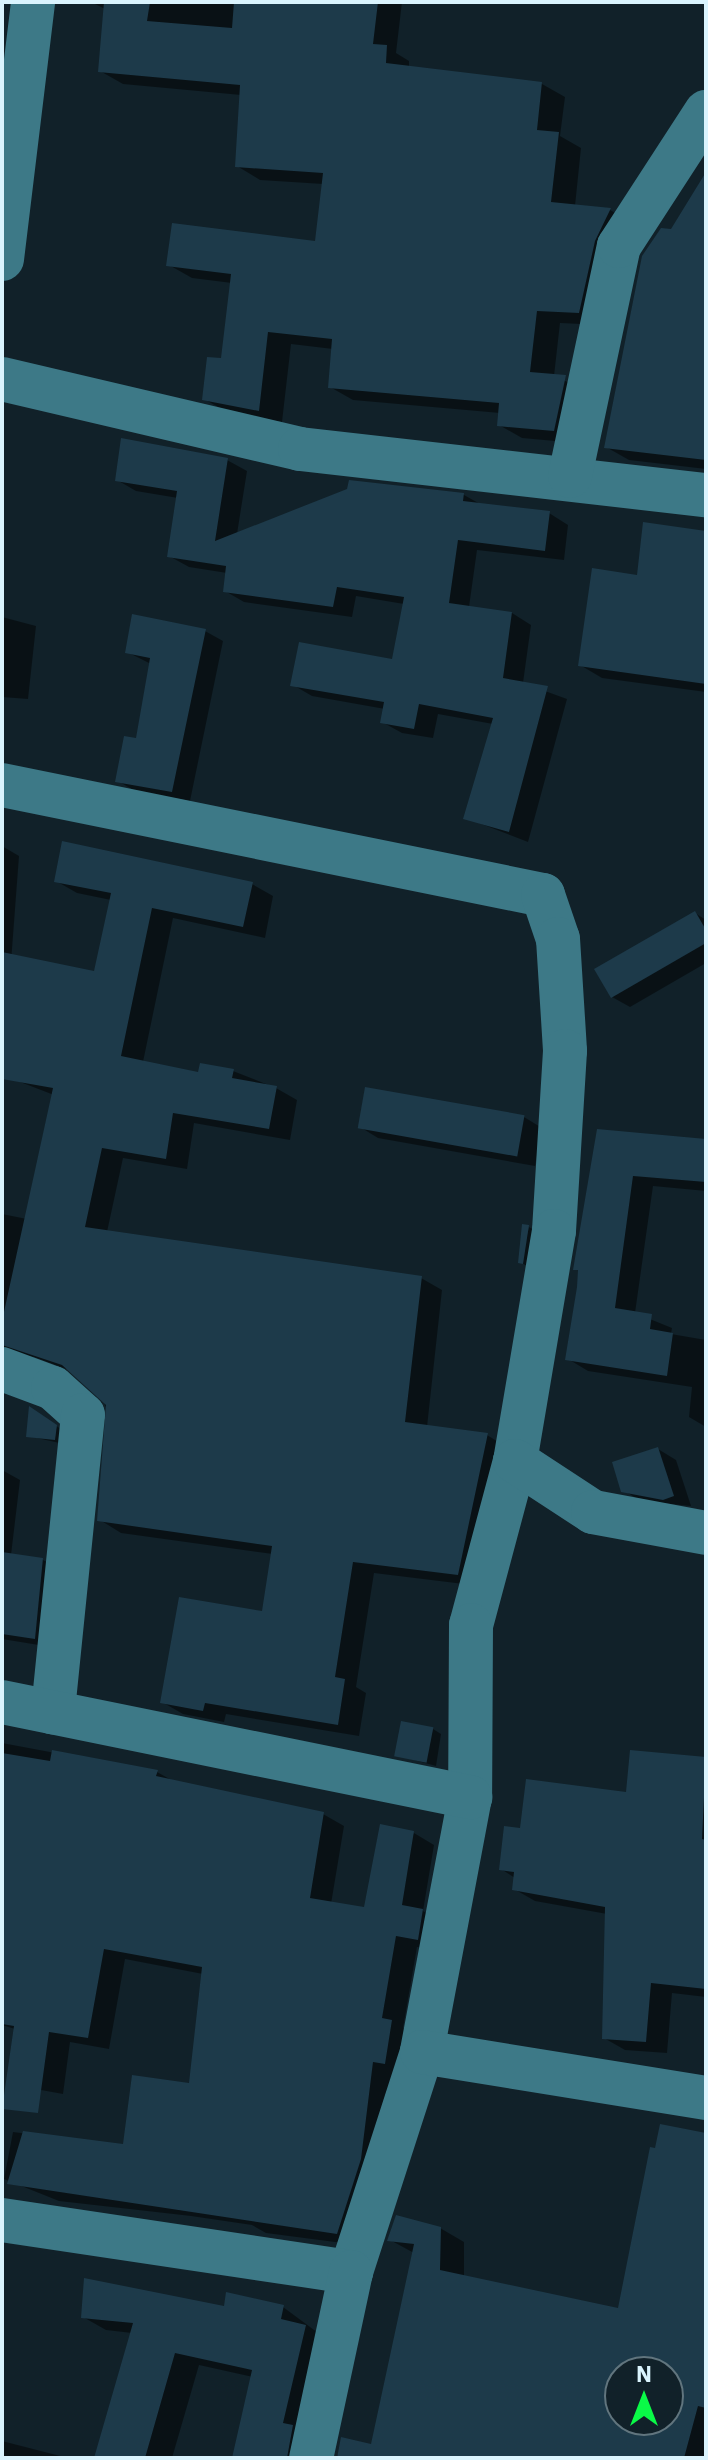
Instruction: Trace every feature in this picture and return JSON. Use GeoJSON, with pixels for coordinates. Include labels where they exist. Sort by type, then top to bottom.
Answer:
{"type":"FeatureCollection","features":[{"type":"Feature","properties":{"kind":"street"},"geometry":{"type":"LineString","coordinates":[[2,259],[33,2]]}},
{"type":"Feature","properties":{"kind":"street"},"geometry":{"type":"LineString","coordinates":[[570,476],[619,246],[706,112]]}},
{"type":"Feature","properties":{"kind":"street"},"geometry":{"type":"LineString","coordinates":[[2,379],[300,449],[570,476],[706,495]]}},
{"type":"Feature","properties":{"kind":"street"},"geometry":{"type":"LineString","coordinates":[[2,785],[543,895],[558,939],[565,1051],[554,1231],[515,1461],[471,1625],[470,1797],[422,2052],[351,2272],[311,2458]]}},
{"type":"Feature","properties":{"kind":"street"},"geometry":{"type":"LineString","coordinates":[[2,1369],[53,1388],[83,1415],[53,1712]]}},
{"type":"Feature","properties":{"kind":"street"},"geometry":{"type":"LineString","coordinates":[[515,1461],[593,1512],[706,1533]]}},
{"type":"Feature","properties":{"kind":"street"},"geometry":{"type":"LineString","coordinates":[[2,1702],[470,1797]]}},
{"type":"Feature","properties":{"kind":"street"},"geometry":{"type":"LineString","coordinates":[[422,2052],[706,2098]]}},
{"type":"Feature","properties":{"kind":"street"},"geometry":{"type":"LineString","coordinates":[[2,2220],[351,2272]]}},
{"type":"Feature","properties":{"kind":"building"},"geometry":{"type":"Polygon","coordinates":[[[104,2],[150,2],[147,21],[232,28],[234,2],[378,2],[373,44],[387,45],[386,63],[542,82],[537,130],[559,132],[551,202],[611,208],[595,241],[579,313],[537,311],[530,372],[566,375],[554,431],[497,426],[499,403],[328,388],[332,339],[268,332],[259,411],[202,400],[207,357],[221,358],[231,274],[166,266],[172,223],[315,241],[323,173],[235,167],[240,85],[98,72],[104,2]]]}},
{"type":"Feature","properties":{"kind":"building"},"geometry":{"type":"Polygon","coordinates":[[[706,172],[706,460],[604,448],[642,256],[661,228],[671,229],[706,172]]]}},
{"type":"Feature","properties":{"kind":"building"},"geometry":{"type":"Polygon","coordinates":[[[121,438],[228,458],[215,541],[347,489],[349,480],[464,493],[463,501],[550,511],[545,551],[458,540],[449,603],[512,612],[503,678],[548,686],[509,832],[463,819],[493,718],[419,704],[414,729],[380,723],[384,702],[290,686],[299,642],[392,659],[404,597],[337,587],[333,607],[223,592],[226,566],[167,557],[177,491],[115,481],[121,438]]]}},
{"type":"Feature","properties":{"kind":"building"},"geometry":{"type":"Polygon","coordinates":[[[643,522],[706,531],[706,684],[578,666],[592,568],[637,575],[643,522]]]}},
{"type":"Feature","properties":{"kind":"building"},"geometry":{"type":"Polygon","coordinates":[[[132,614],[206,629],[172,792],[115,782],[124,736],[136,738],[150,658],[125,653],[132,614]]]}},
{"type":"Feature","properties":{"kind":"building"},"geometry":{"type":"Polygon","coordinates":[[[62,841],[253,882],[243,927],[152,908],[121,1056],[198,1072],[200,1063],[234,1069],[232,1078],[277,1086],[269,1129],[173,1113],[166,1159],[102,1148],[85,1227],[422,1276],[405,1422],[488,1433],[458,1575],[353,1562],[335,1677],[345,1679],[338,1725],[205,1703],[203,1711],[160,1703],[179,1597],[262,1611],[272,1546],[97,1521],[106,1405],[62,1365],[2,1345],[2,1321],[53,1088],[2,1079],[2,952],[94,971],[111,893],[54,882],[62,841]]]}},
{"type":"Feature","properties":{"kind":"building"},"geometry":{"type":"Polygon","coordinates":[[[695,911],[706,930],[706,943],[611,998],[594,969],[695,911]]]}},
{"type":"Feature","properties":{"kind":"building"},"geometry":{"type":"Polygon","coordinates":[[[365,1087],[525,1115],[517,1156],[358,1128],[365,1087]]]}},
{"type":"Feature","properties":{"kind":"building"},"geometry":{"type":"Polygon","coordinates":[[[597,1129],[706,1139],[706,1182],[633,1176],[615,1308],[652,1314],[650,1329],[673,1333],[667,1376],[565,1360],[577,1287],[578,1270],[573,1270],[597,1129]]]}},
{"type":"Feature","properties":{"kind":"building"},"geometry":{"type":"Polygon","coordinates":[[[522,1224],[529,1225],[523,1264],[518,1263],[522,1224]]]}},
{"type":"Feature","properties":{"kind":"building"},"geometry":{"type":"Polygon","coordinates":[[[29,1406],[57,1425],[55,1440],[26,1437],[29,1406]]]}},
{"type":"Feature","properties":{"kind":"building"},"geometry":{"type":"Polygon","coordinates":[[[658,1447],[674,1496],[663,1500],[621,1492],[612,1462],[658,1447]]]}},
{"type":"Feature","properties":{"kind":"building"},"geometry":{"type":"Polygon","coordinates":[[[2,1552],[43,1558],[35,1639],[2,1634],[2,1552]]]}},
{"type":"Feature","properties":{"kind":"building"},"geometry":{"type":"Polygon","coordinates":[[[401,1721],[433,1727],[427,1763],[394,1756],[401,1721]]]}},
{"type":"Feature","properties":{"kind":"building"},"geometry":{"type":"Polygon","coordinates":[[[52,1750],[158,1770],[156,1776],[324,1812],[310,1898],[364,1907],[380,1824],[414,1831],[402,1905],[423,1909],[418,1940],[396,1936],[382,2018],[392,2020],[385,2064],[373,2062],[361,2159],[337,2234],[7,2184],[23,2131],[123,2144],[132,2075],[189,2083],[202,1967],[104,1949],[88,2038],[49,2032],[38,2113],[2,2109],[14,2026],[2,2024],[2,1753],[50,1761],[52,1750]]]}},
{"type":"Feature","properties":{"kind":"building"},"geometry":{"type":"Polygon","coordinates":[[[630,1750],[706,1757],[702,1839],[706,1840],[706,1989],[651,1983],[646,2042],[602,2039],[605,1907],[512,1890],[514,1872],[499,1870],[504,1826],[520,1828],[526,1779],[626,1792],[630,1750]]]}},
{"type":"Feature","properties":{"kind":"building"},"geometry":{"type":"Polygon","coordinates":[[[660,2124],[706,2133],[706,2408],[698,2406],[684,2458],[337,2458],[341,2437],[371,2444],[414,2244],[387,2241],[396,2215],[441,2227],[440,2270],[618,2308],[650,2147],[655,2148],[660,2124]]]}},
{"type":"Feature","properties":{"kind":"building"},"geometry":{"type":"Polygon","coordinates":[[[84,2278],[224,2306],[226,2292],[284,2305],[281,2319],[306,2325],[283,2423],[293,2425],[287,2458],[232,2458],[252,2370],[175,2353],[145,2458],[94,2458],[133,2323],[81,2318],[84,2278]]]}}]}
